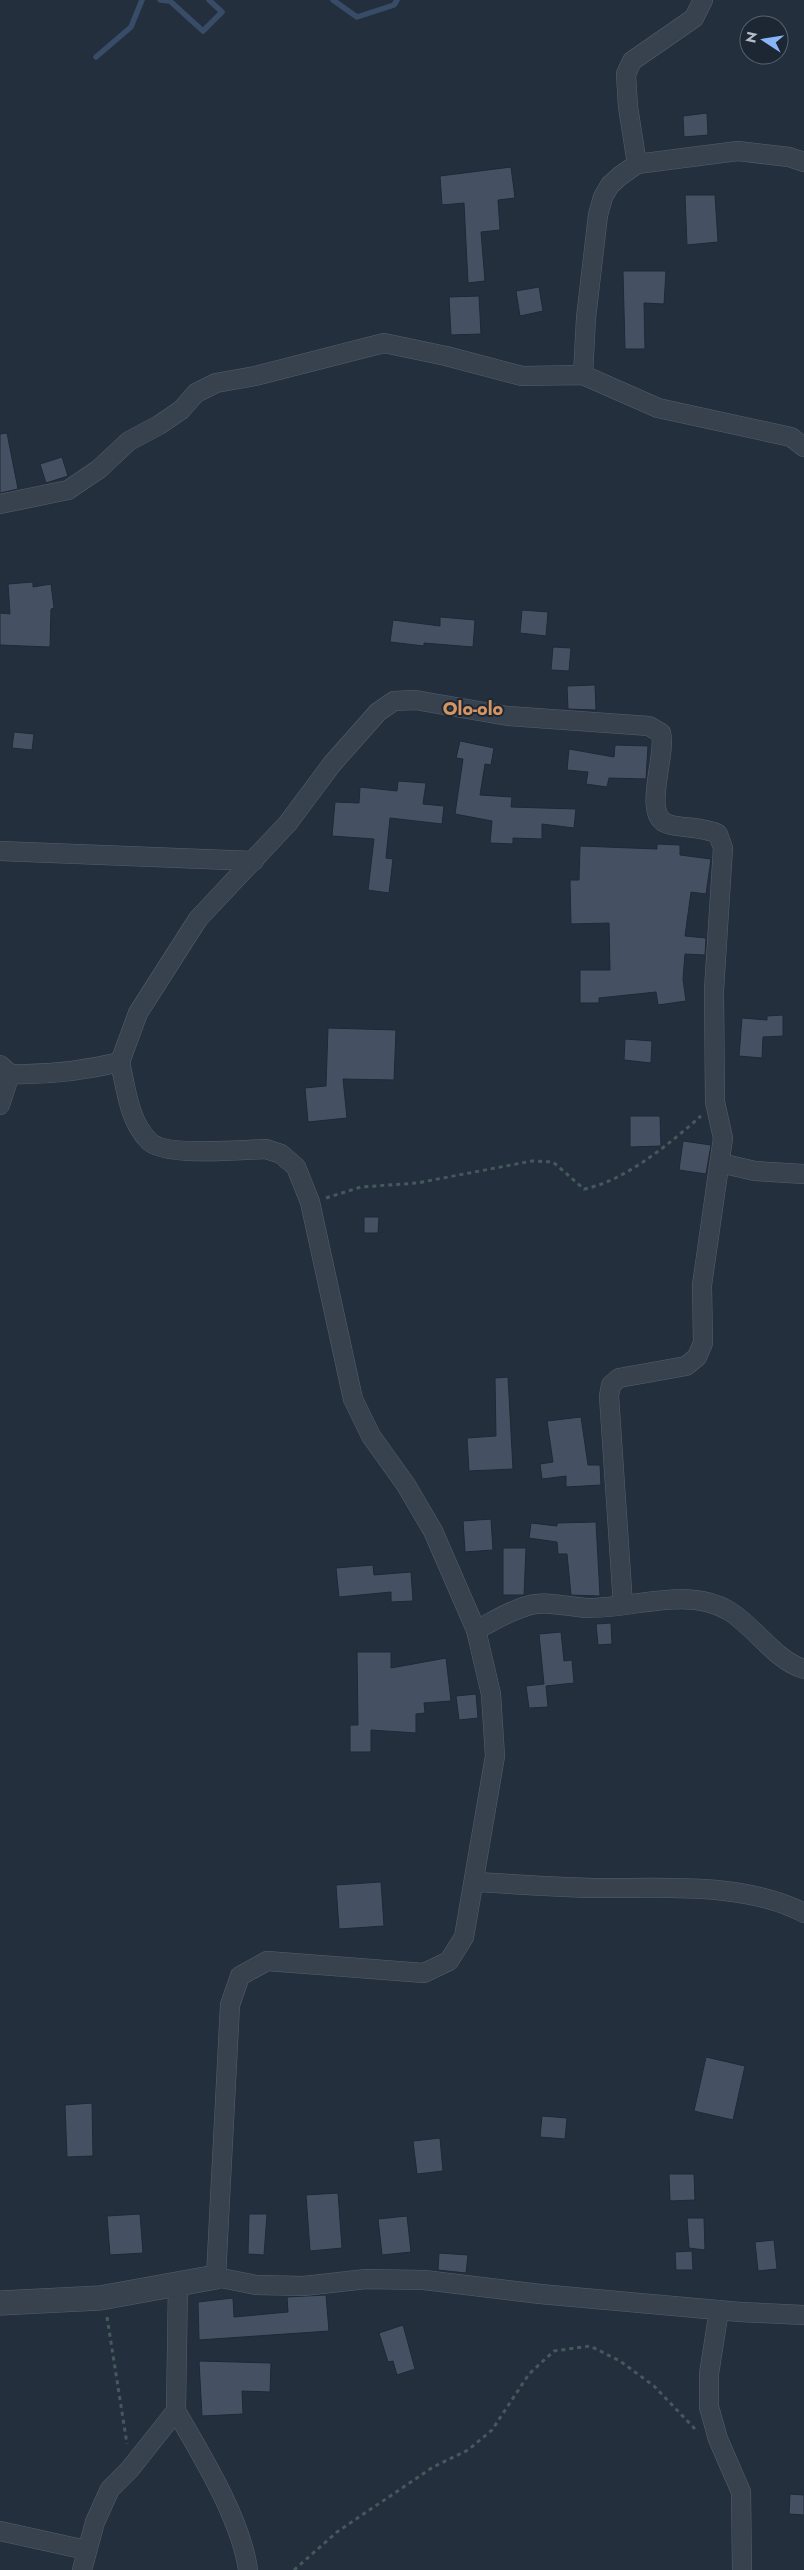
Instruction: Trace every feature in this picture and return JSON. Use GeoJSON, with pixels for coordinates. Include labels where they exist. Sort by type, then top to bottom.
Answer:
{"type":"FeatureCollection","features":[{"type":"Feature","properties":{"kind":"street"},"geometry":{"type":"LineString","coordinates":[[638,164],[628,107],[626,74],[632,61],[694,18],[703,0]]}},
{"type":"Feature","properties":{"kind":"street"},"geometry":{"type":"LineString","coordinates":[[583,375],[586,318],[598,215],[603,197],[610,185],[638,164],[738,150],[789,156],[804,162]]}},
{"type":"Feature","properties":{"kind":"street"},"geometry":{"type":"LineString","coordinates":[[0,504],[68,490],[99,469],[129,441],[159,425],[180,410],[196,393],[216,383],[255,376],[384,343],[446,356],[522,376],[583,375],[626,392],[658,408],[791,437],[804,447]]}},
{"type":"Feature","properties":{"kind":"street"},"geometry":{"type":"LineString","coordinates":[[216,2277],[230,2005],[240,1976],[267,1961],[424,1973],[449,1961],[464,1937],[475,1882],[495,1756],[492,1694],[476,1630],[433,1531],[406,1485],[371,1436],[354,1399],[310,1202],[296,1167],[281,1154],[266,1149],[166,1150],[150,1143],[132,1114],[120,1062],[138,1013],[198,919],[254,861],[288,822],[332,764],[378,712],[394,701],[415,700],[508,716],[649,726],[656,729],[661,733],[664,744],[654,801],[655,813],[660,820],[667,824],[710,830],[718,834],[723,848],[714,990],[716,1102],[722,1138],[702,1286],[702,1343],[697,1357],[686,1366],[619,1378],[612,1385],[610,1396],[623,1604]]}},
{"type":"Feature","properties":{"kind":"street"},"geometry":{"type":"LineString","coordinates":[[0,851],[254,861]]}},
{"type":"Feature","properties":{"kind":"street"},"geometry":{"type":"LineString","coordinates":[[0,1104],[5,1070],[44,1075],[94,1069],[120,1062]]}},
{"type":"Feature","properties":{"kind":"street"},"geometry":{"type":"LineString","coordinates":[[720,1162],[755,1171],[804,1174]]}},
{"type":"Feature","properties":{"kind":"street"},"geometry":{"type":"LineString","coordinates":[[476,1630],[528,1605],[550,1604],[589,1608],[671,1600],[712,1603],[730,1612],[778,1652],[804,1669]]}},
{"type":"Feature","properties":{"kind":"street"},"geometry":{"type":"LineString","coordinates":[[475,1882],[592,1888],[688,1888],[741,1894],[789,1905],[804,1913]]}},
{"type":"Feature","properties":{"kind":"street"},"geometry":{"type":"LineString","coordinates":[[0,2303],[100,2298],[216,2277],[256,2285],[304,2286],[366,2279],[424,2280],[540,2294],[719,2310],[804,2315]]}},
{"type":"Feature","properties":{"kind":"street"},"geometry":{"type":"LineString","coordinates":[[178,2283],[176,2411],[207,2464],[231,2514],[248,2570]]}},
{"type":"Feature","properties":{"kind":"street"},"geometry":{"type":"LineString","coordinates":[[719,2310],[710,2374],[709,2407],[718,2439],[741,2492],[742,2570]]}},
{"type":"Feature","properties":{"kind":"street"},"geometry":{"type":"LineString","coordinates":[[82,2570],[95,2522],[110,2490],[130,2469],[176,2411]]}},
{"type":"Feature","properties":{"kind":"street"},"geometry":{"type":"LineString","coordinates":[[0,2532],[86,2550]]}},
{"type":"Feature","properties":{"kind":"path"},"geometry":{"type":"LineString","coordinates":[[310,1202],[361,1187],[417,1183],[532,1160],[553,1162],[584,1189],[605,1185],[656,1153],[716,1102]]}},
{"type":"Feature","properties":{"kind":"path"},"geometry":{"type":"LineString","coordinates":[[100,2298],[110,2328],[130,2469]]}},
{"type":"Feature","properties":{"kind":"path"},"geometry":{"type":"LineString","coordinates":[[294,2570],[337,2532],[433,2467],[474,2445],[492,2430],[529,2374],[554,2351],[590,2346],[620,2361],[654,2386],[702,2437]]}},
{"type":"Feature","properties":{"kind":"building"},"geometry":{"type":"Polygon","coordinates":[[[707,113],[708,135],[684,137],[683,116],[707,113]]]}},
{"type":"Feature","properties":{"kind":"building"},"geometry":{"type":"Polygon","coordinates":[[[511,167],[515,198],[498,200],[500,230],[481,232],[485,281],[468,283],[464,203],[442,205],[440,176],[511,167]]]}},
{"type":"Feature","properties":{"kind":"building"},"geometry":{"type":"Polygon","coordinates":[[[685,195],[715,195],[718,242],[687,245],[685,195]]]}},
{"type":"Feature","properties":{"kind":"building"},"geometry":{"type":"Polygon","coordinates":[[[623,271],[666,271],[664,304],[644,303],[645,349],[625,349],[623,271]]]}},
{"type":"Feature","properties":{"kind":"building"},"geometry":{"type":"Polygon","coordinates":[[[539,287],[543,311],[520,316],[516,291],[539,287]]]}},
{"type":"Feature","properties":{"kind":"building"},"geometry":{"type":"Polygon","coordinates":[[[479,296],[481,334],[451,335],[449,297],[479,296]]]}},
{"type":"Feature","properties":{"kind":"building"},"geometry":{"type":"Polygon","coordinates":[[[7,433],[18,489],[0,493],[0,434],[7,433]]]}},
{"type":"Feature","properties":{"kind":"building"},"geometry":{"type":"Polygon","coordinates":[[[62,457],[68,476],[46,483],[40,464],[62,457]]]}},
{"type":"Feature","properties":{"kind":"building"},"geometry":{"type":"Polygon","coordinates":[[[33,582],[33,587],[51,584],[54,608],[51,609],[50,647],[0,645],[0,613],[10,614],[8,584],[33,582]]]}},
{"type":"Feature","properties":{"kind":"building"},"geometry":{"type":"Polygon","coordinates":[[[522,610],[548,612],[546,636],[520,633],[522,610]]]}},
{"type":"Feature","properties":{"kind":"building"},"geometry":{"type":"Polygon","coordinates":[[[440,617],[475,620],[473,647],[424,643],[424,646],[390,642],[393,620],[440,626],[440,617]]]}},
{"type":"Feature","properties":{"kind":"building"},"geometry":{"type":"Polygon","coordinates":[[[553,647],[571,648],[569,671],[551,670],[553,647]]]}},
{"type":"Feature","properties":{"kind":"building"},"geometry":{"type":"Polygon","coordinates":[[[595,685],[596,710],[568,709],[567,686],[595,685]]]}},
{"type":"Feature","properties":{"kind":"building"},"geometry":{"type":"Polygon","coordinates":[[[14,732],[34,734],[32,750],[12,748],[14,732]]]}},
{"type":"Feature","properties":{"kind":"building"},"geometry":{"type":"Polygon","coordinates":[[[460,741],[494,748],[491,765],[485,764],[480,795],[512,797],[511,807],[576,809],[574,828],[542,824],[542,839],[513,838],[513,844],[490,843],[492,821],[455,814],[463,759],[456,758],[460,741]]]}},
{"type":"Feature","properties":{"kind":"building"},"geometry":{"type":"Polygon","coordinates":[[[615,745],[648,746],[646,779],[609,778],[607,787],[586,784],[588,772],[567,770],[569,749],[614,757],[615,745]]]}},
{"type":"Feature","properties":{"kind":"building"},"geometry":{"type":"Polygon","coordinates":[[[398,781],[426,783],[423,804],[444,806],[442,824],[390,818],[386,858],[393,859],[389,893],[368,890],[374,839],[332,836],[335,802],[359,803],[360,787],[397,791],[398,781]]]}},
{"type":"Feature","properties":{"kind":"building"},"geometry":{"type":"Polygon","coordinates":[[[657,844],[680,845],[680,855],[711,859],[706,894],[691,892],[685,936],[706,938],[705,955],[685,954],[683,979],[686,1001],[658,1005],[656,992],[599,998],[599,1003],[580,1003],[580,970],[610,970],[609,923],[571,924],[570,880],[579,880],[580,846],[657,849],[657,844]]]}},
{"type":"Feature","properties":{"kind":"building"},"geometry":{"type":"Polygon","coordinates":[[[783,1015],[783,1036],[763,1037],[762,1058],[739,1056],[742,1018],[767,1020],[767,1016],[783,1015]]]}},
{"type":"Feature","properties":{"kind":"building"},"geometry":{"type":"Polygon","coordinates":[[[328,1028],[396,1030],[394,1080],[343,1079],[347,1118],[308,1122],[305,1088],[326,1086],[328,1028]]]}},
{"type":"Feature","properties":{"kind":"building"},"geometry":{"type":"Polygon","coordinates":[[[625,1039],[652,1041],[651,1063],[624,1060],[625,1039]]]}},
{"type":"Feature","properties":{"kind":"building"},"geometry":{"type":"Polygon","coordinates":[[[630,1116],[660,1116],[661,1146],[630,1147],[630,1116]]]}},
{"type":"Feature","properties":{"kind":"building"},"geometry":{"type":"Polygon","coordinates":[[[683,1141],[711,1145],[706,1174],[679,1170],[683,1141]]]}},
{"type":"Feature","properties":{"kind":"building"},"geometry":{"type":"Polygon","coordinates":[[[364,1217],[379,1217],[378,1233],[364,1233],[364,1217]]]}},
{"type":"Feature","properties":{"kind":"building"},"geometry":{"type":"Polygon","coordinates":[[[508,1377],[513,1469],[469,1471],[467,1438],[496,1436],[495,1378],[508,1377]]]}},
{"type":"Feature","properties":{"kind":"building"},"geometry":{"type":"Polygon","coordinates":[[[581,1417],[588,1465],[600,1465],[601,1485],[566,1487],[566,1476],[542,1479],[540,1464],[553,1462],[547,1421],[581,1417]]]}},
{"type":"Feature","properties":{"kind":"building"},"geometry":{"type":"Polygon","coordinates":[[[491,1519],[493,1550],[465,1552],[463,1521],[491,1519]]]}},
{"type":"Feature","properties":{"kind":"building"},"geometry":{"type":"Polygon","coordinates":[[[596,1522],[600,1596],[571,1595],[567,1554],[558,1554],[557,1542],[529,1538],[531,1523],[557,1526],[557,1523],[596,1522]]]}},
{"type":"Feature","properties":{"kind":"building"},"geometry":{"type":"Polygon","coordinates":[[[503,1548],[526,1548],[524,1595],[503,1595],[503,1548]]]}},
{"type":"Feature","properties":{"kind":"building"},"geometry":{"type":"Polygon","coordinates":[[[373,1565],[374,1575],[411,1572],[413,1601],[391,1602],[391,1592],[339,1597],[336,1568],[373,1565]]]}},
{"type":"Feature","properties":{"kind":"building"},"geometry":{"type":"Polygon","coordinates":[[[611,1623],[612,1644],[598,1645],[596,1624],[611,1623]]]}},
{"type":"Feature","properties":{"kind":"building"},"geometry":{"type":"Polygon","coordinates":[[[561,1632],[564,1661],[572,1660],[574,1683],[546,1686],[548,1707],[529,1708],[526,1686],[544,1684],[539,1634],[561,1632]]]}},
{"type":"Feature","properties":{"kind":"building"},"geometry":{"type":"Polygon","coordinates":[[[357,1652],[391,1652],[391,1668],[446,1658],[451,1701],[424,1703],[425,1713],[416,1714],[416,1733],[371,1730],[371,1752],[350,1752],[350,1725],[358,1725],[357,1652]]]}},
{"type":"Feature","properties":{"kind":"building"},"geometry":{"type":"Polygon","coordinates":[[[476,1694],[478,1718],[459,1720],[456,1696],[476,1694]]]}},
{"type":"Feature","properties":{"kind":"building"},"geometry":{"type":"Polygon","coordinates":[[[381,1882],[384,1926],[339,1929],[336,1885],[381,1882]]]}},
{"type":"Feature","properties":{"kind":"building"},"geometry":{"type":"Polygon","coordinates":[[[706,2057],[745,2066],[733,2120],[694,2111],[706,2057]]]}},
{"type":"Feature","properties":{"kind":"building"},"geometry":{"type":"Polygon","coordinates":[[[92,2103],[93,2156],[67,2157],[65,2105],[92,2103]]]}},
{"type":"Feature","properties":{"kind":"building"},"geometry":{"type":"Polygon","coordinates":[[[542,2116],[567,2118],[565,2139],[540,2137],[542,2116]]]}},
{"type":"Feature","properties":{"kind":"building"},"geometry":{"type":"Polygon","coordinates":[[[440,2138],[443,2171],[417,2174],[413,2141],[440,2138]]]}},
{"type":"Feature","properties":{"kind":"building"},"geometry":{"type":"Polygon","coordinates":[[[669,2174],[694,2174],[695,2200],[670,2201],[669,2174]]]}},
{"type":"Feature","properties":{"kind":"building"},"geometry":{"type":"Polygon","coordinates":[[[338,2193],[342,2248],[310,2251],[306,2195],[338,2193]]]}},
{"type":"Feature","properties":{"kind":"building"},"geometry":{"type":"Polygon","coordinates":[[[140,2214],[143,2253],[110,2255],[107,2216],[140,2214]]]}},
{"type":"Feature","properties":{"kind":"building"},"geometry":{"type":"Polygon","coordinates":[[[249,2214],[267,2214],[264,2255],[248,2254],[249,2214]]]}},
{"type":"Feature","properties":{"kind":"building"},"geometry":{"type":"Polygon","coordinates":[[[407,2216],[411,2252],[382,2255],[378,2219],[407,2216]]]}},
{"type":"Feature","properties":{"kind":"building"},"geometry":{"type":"Polygon","coordinates":[[[687,2218],[704,2218],[705,2250],[689,2248],[687,2218]]]}},
{"type":"Feature","properties":{"kind":"building"},"geometry":{"type":"Polygon","coordinates":[[[774,2240],[777,2269],[758,2271],[755,2242],[774,2240]]]}},
{"type":"Feature","properties":{"kind":"building"},"geometry":{"type":"Polygon","coordinates":[[[692,2251],[693,2270],[676,2270],[675,2252],[692,2251]]]}},
{"type":"Feature","properties":{"kind":"building"},"geometry":{"type":"Polygon","coordinates":[[[439,2253],[468,2255],[466,2273],[438,2270],[439,2253]]]}},
{"type":"Feature","properties":{"kind":"building"},"geometry":{"type":"Polygon","coordinates":[[[326,2295],[329,2331],[199,2340],[198,2302],[233,2298],[234,2317],[288,2312],[287,2297],[326,2295]]]}},
{"type":"Feature","properties":{"kind":"building"},"geometry":{"type":"Polygon","coordinates":[[[403,2325],[415,2369],[397,2375],[393,2361],[388,2362],[379,2333],[403,2325]]]}},
{"type":"Feature","properties":{"kind":"building"},"geometry":{"type":"Polygon","coordinates":[[[199,2361],[271,2363],[270,2392],[242,2391],[243,2414],[202,2416],[199,2361]]]}},
{"type":"Feature","properties":{"kind":"building"},"geometry":{"type":"Polygon","coordinates":[[[790,2494],[804,2495],[804,2515],[789,2514],[790,2494]]]}},
{"type":"Feature","properties":{"kind":"waterway"},"geometry":{"type":"LineString","coordinates":[[96,57],[131,27],[142,0]]}},
{"type":"Feature","properties":{"kind":"waterway"},"geometry":{"type":"LineString","coordinates":[[160,0],[170,1],[203,31],[222,12],[209,0]]}},
{"type":"Feature","properties":{"kind":"waterway"},"geometry":{"type":"LineString","coordinates":[[333,0],[357,17],[394,5],[397,0]]}},
{"type":"Feature","properties":{"kind":"district","name":"Olo-olo"},"geometry":{"type":"Point","coordinates":[473,709]}}]}
